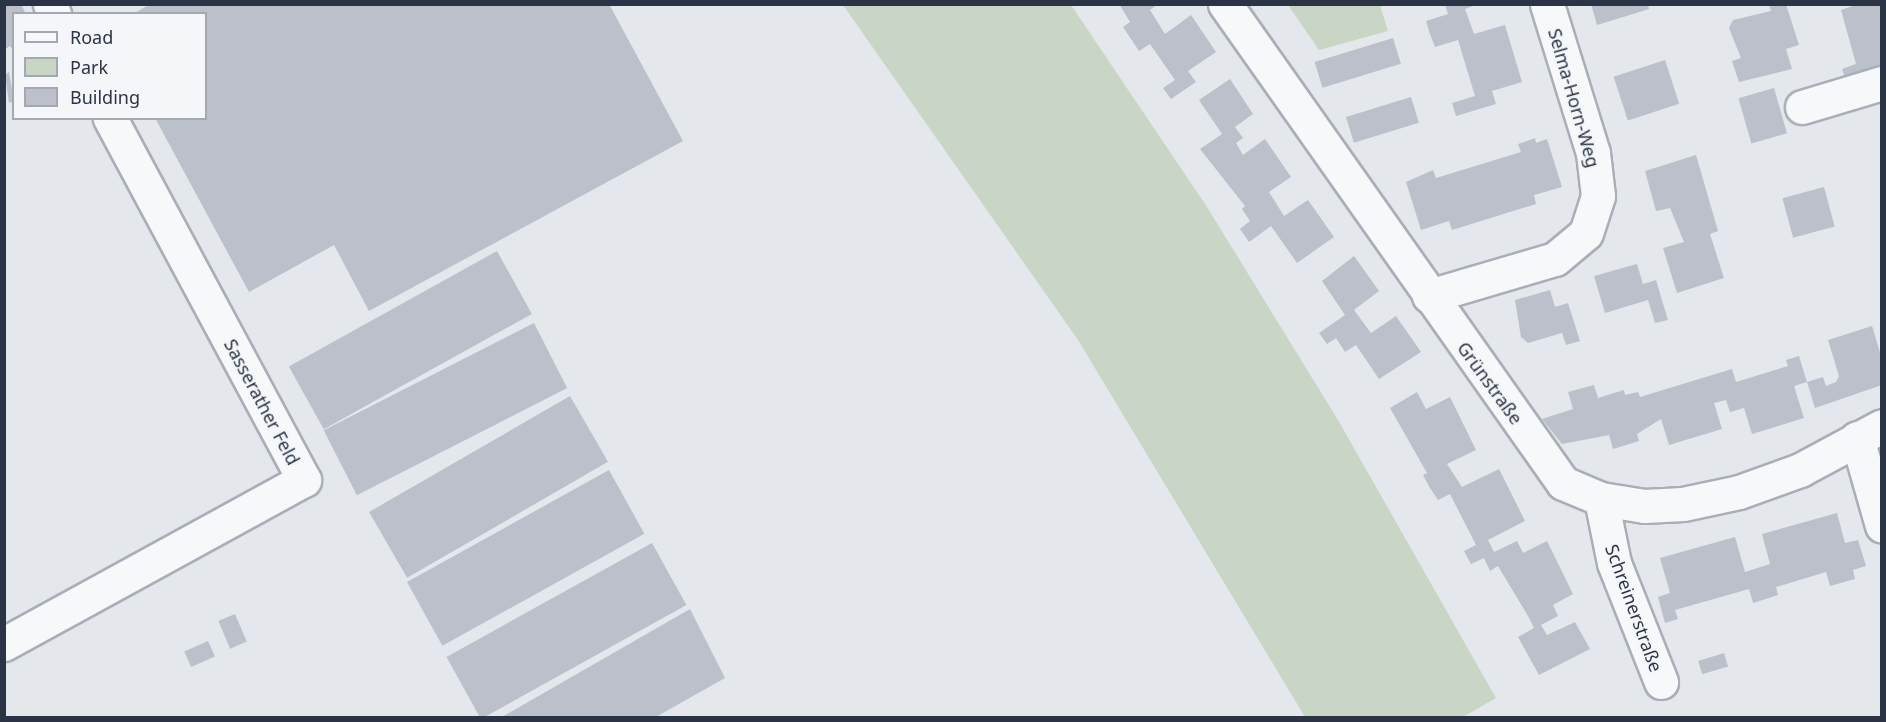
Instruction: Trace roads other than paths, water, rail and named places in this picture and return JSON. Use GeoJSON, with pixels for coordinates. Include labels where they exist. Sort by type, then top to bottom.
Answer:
{"type":"FeatureCollection","features":[{"type":"Feature","properties":{"kind":"street","name":"Grünstraße"},"geometry":{"type":"LineString","coordinates":[[1226,4],[1429,296],[1563,483],[1600,499],[1644,506],[1683,504],[1739,492],[1800,470],[1869,432]]}},
{"type":"Feature","properties":{"kind":"street","name":"Selma-Horn-Weg"},"geometry":{"type":"LineString","coordinates":[[1429,296],[1555,260],[1586,233],[1598,196],[1593,153],[1547,4]]}},
{"type":"Feature","properties":{"kind":"street"},"geometry":{"type":"LineString","coordinates":[[1802,107],[1881,83]]}},
{"type":"Feature","properties":{"kind":"street","name":"Sasserather Feld"},"geometry":{"type":"LineString","coordinates":[[4,644],[304,480],[111,120]]}},
{"type":"Feature","properties":{"kind":"street"},"geometry":{"type":"LineString","coordinates":[[1869,432],[1881,526]]}},
{"type":"Feature","properties":{"kind":"street","name":"Schreinerstraße"},"geometry":{"type":"LineString","coordinates":[[1600,499],[1614,563],[1661,682]]}}]}
